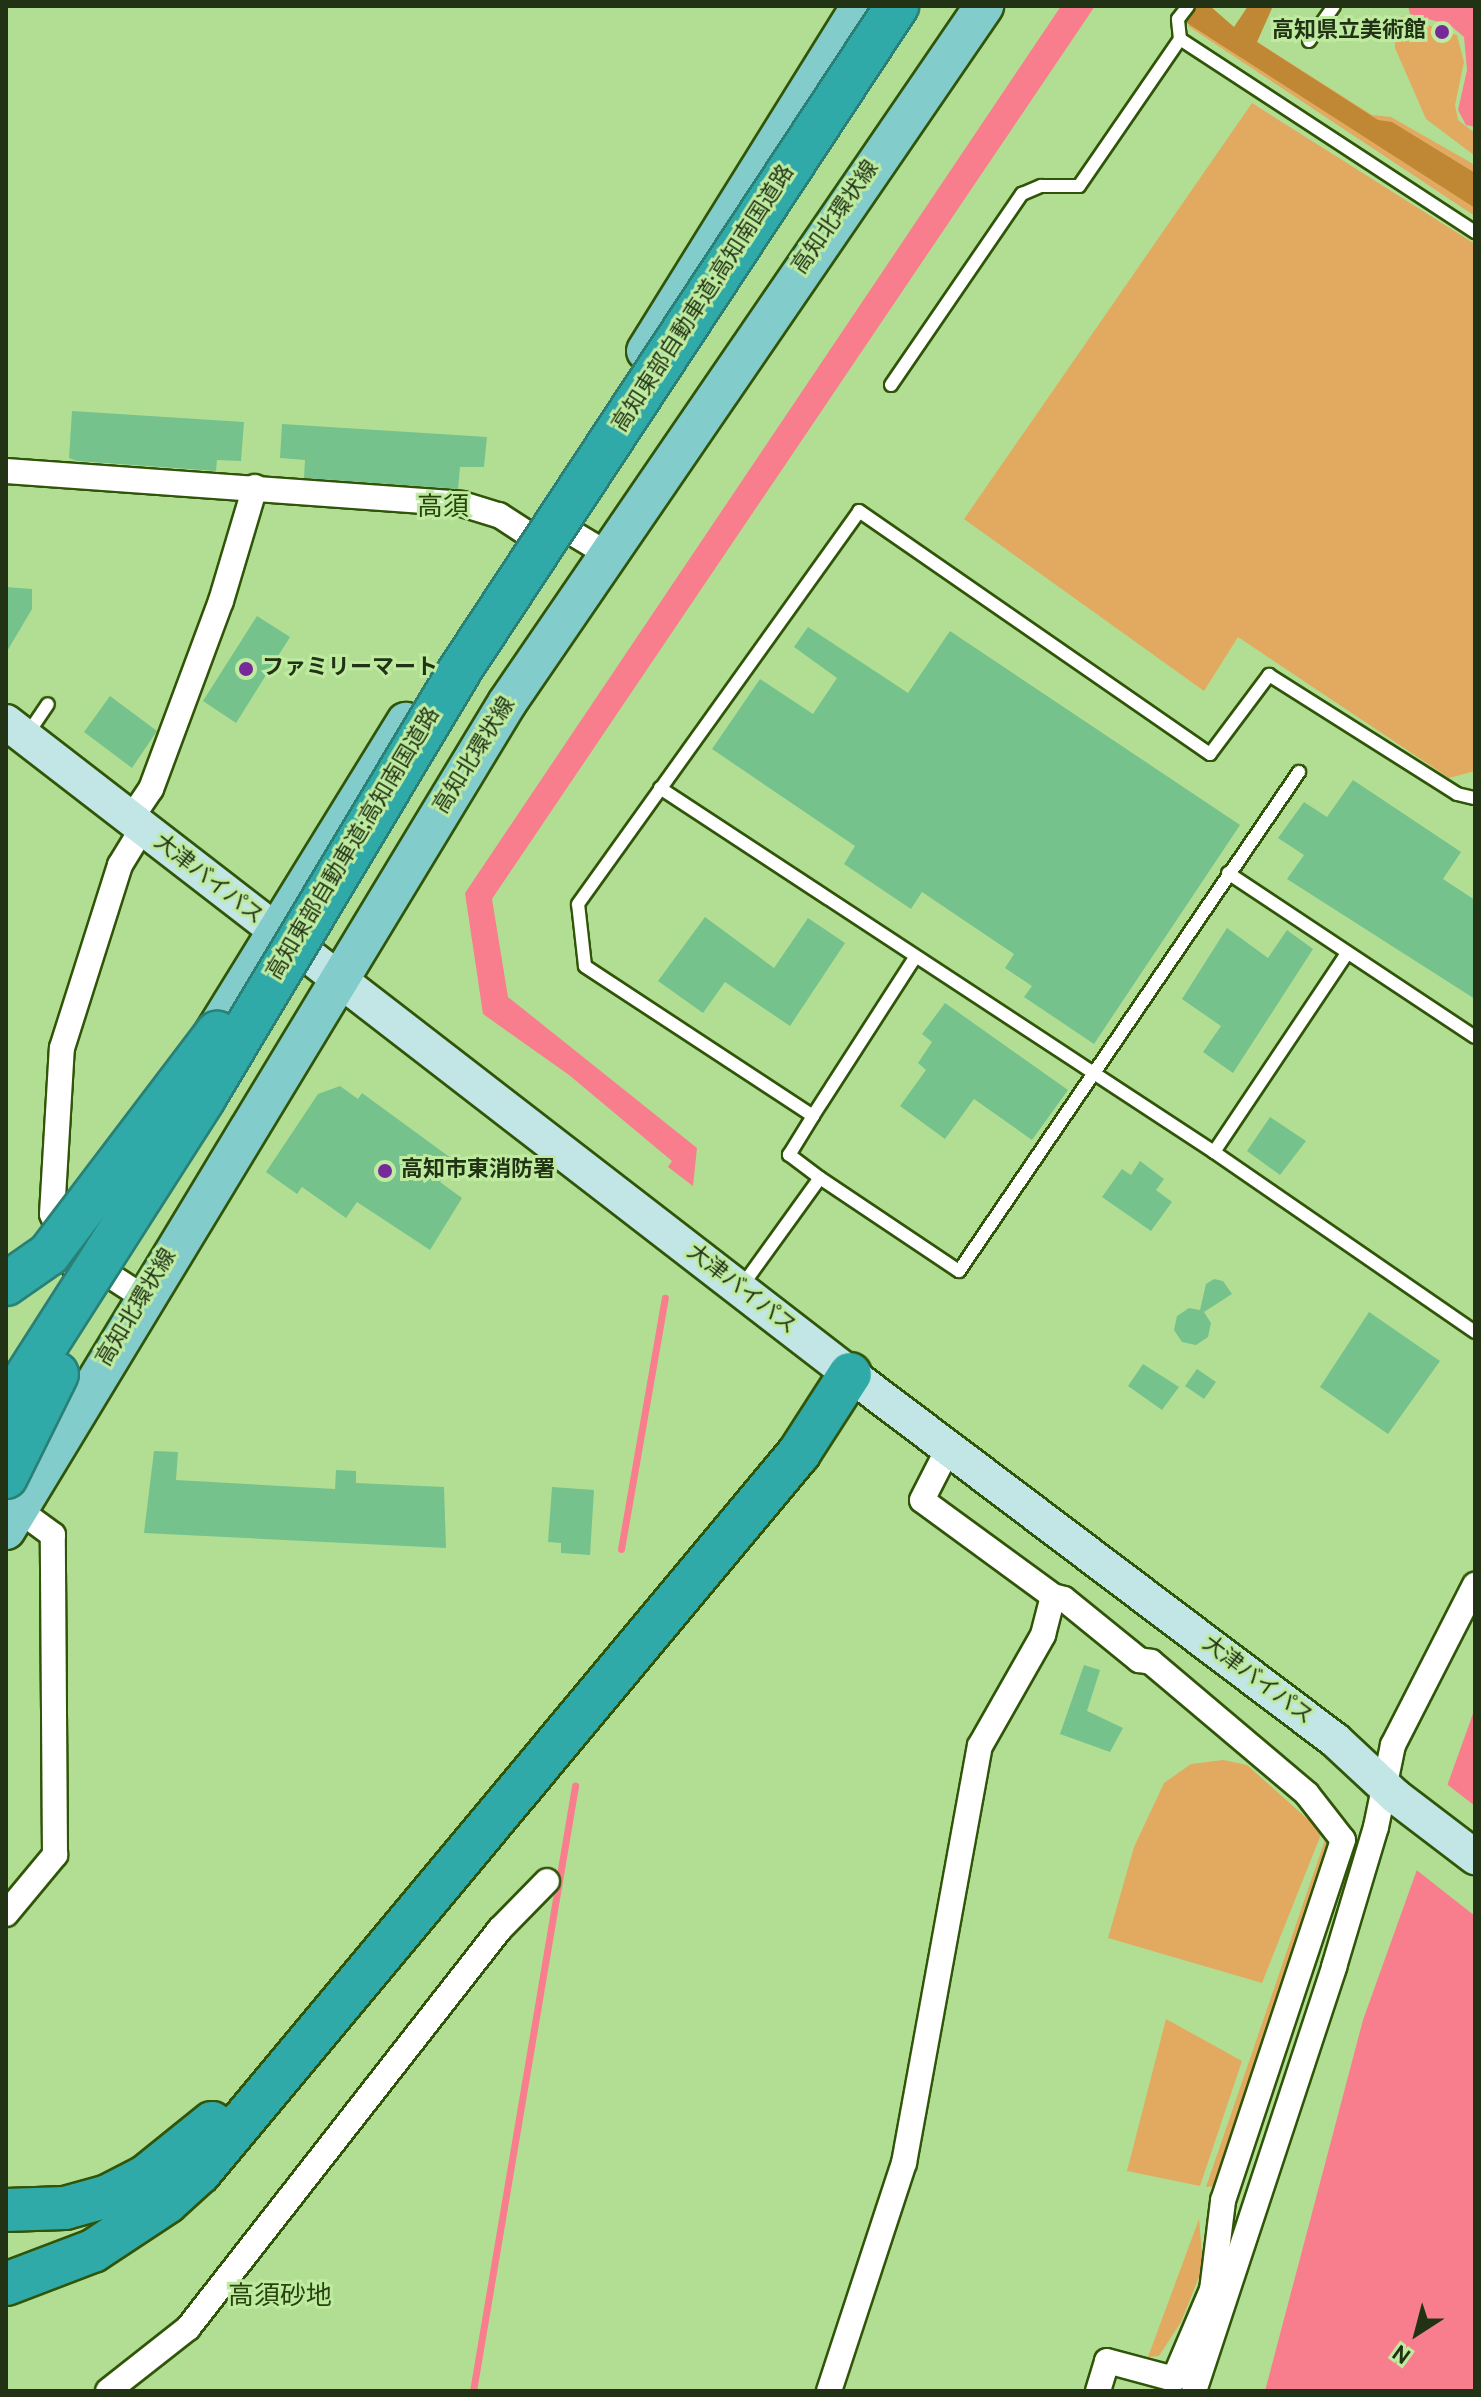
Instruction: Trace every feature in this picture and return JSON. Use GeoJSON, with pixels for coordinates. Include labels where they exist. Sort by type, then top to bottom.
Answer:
{"type":"FeatureCollection","features":[{"type":"Feature","properties":{"kind":"highway","name":"高知東部自動車道;高知南国道路"},"geometry":{"type":"LineString","coordinates":[[6,1408],[204,1098],[291,925],[897,6]]}},
{"type":"Feature","properties":{"kind":"highway"},"geometry":{"type":"LineString","coordinates":[[6,1284],[49,1254],[88,1208],[291,925]]}},
{"type":"Feature","properties":{"kind":"highway"},"geometry":{"type":"LineString","coordinates":[[9,1504],[204,1098]]}},
{"type":"Feature","properties":{"kind":"highway"},"geometry":{"type":"LineString","coordinates":[[12,2211],[65,2208],[108,2196],[145,2177],[213,2122],[781,1439],[850,1374]]}},
{"type":"Feature","properties":{"kind":"highway"},"geometry":{"type":"LineString","coordinates":[[6,2284],[54,2269],[93,2251],[167,2202],[233,2136],[799,1453],[850,1374]]}},
{"type":"Feature","properties":{"kind":"main road"},"geometry":{"type":"LineString","coordinates":[[6,1383],[74,1267],[291,925],[534,524],[861,6]]}},
{"type":"Feature","properties":{"kind":"main road","name":"高知北環状線"},"geometry":{"type":"LineString","coordinates":[[9,1504],[143,1297],[507,703],[984,6]]}},
{"type":"Feature","properties":{"kind":"main road","name":"大津バイパス"},"geometry":{"type":"LineString","coordinates":[[16,730],[136,824],[291,925],[338,981],[850,1374],[1335,1740],[1389,1791],[1475,1857]]}},
{"type":"Feature","properties":{"kind":"street"},"geometry":{"type":"LineString","coordinates":[[6,471],[462,504],[534,524],[609,555]]}},
{"type":"Feature","properties":{"kind":"street"},"geometry":{"type":"LineString","coordinates":[[74,1267],[52,1214],[62,1048],[120,865],[211,630],[255,487]]}},
{"type":"Feature","properties":{"kind":"street"},"geometry":{"type":"LineString","coordinates":[[6,1261],[74,1267],[109,1275],[143,1297]]}},
{"type":"Feature","properties":{"kind":"street"},"geometry":{"type":"LineString","coordinates":[[949,1447],[922,1500],[1053,1596],[1064,1599],[1139,1660],[1151,1662],[1307,1794],[1343,1840],[1223,2201],[1219,2292],[1174,2379],[1107,2361],[1098,2391]]}},
{"type":"Feature","properties":{"kind":"street"},"geometry":{"type":"LineString","coordinates":[[6,1914],[55,1855],[53,1535],[9,1504]]}},
{"type":"Feature","properties":{"kind":"street"},"geometry":{"type":"LineString","coordinates":[[1194,2391],[1219,2292],[1334,1967],[1389,1791],[1393,1745],[1475,1585]]}},
{"type":"Feature","properties":{"kind":"street"},"geometry":{"type":"LineString","coordinates":[[829,2391],[904,2163],[980,1746],[1043,1635],[1053,1596]]}},
{"type":"Feature","properties":{"kind":"street"},"geometry":{"type":"LineString","coordinates":[[108,2391],[188,2328],[500,1929],[547,1881]]}},
{"type":"Feature","properties":{"kind":"lane"},"geometry":{"type":"LineString","coordinates":[[891,385],[1022,194],[1041,186],[1079,186],[1180,39],[1178,19],[1188,6]]}},
{"type":"Feature","properties":{"kind":"lane"},"geometry":{"type":"LineString","coordinates":[[1309,41],[1334,6]]}},
{"type":"Feature","properties":{"kind":"lane"},"geometry":{"type":"LineString","coordinates":[[1180,39],[1475,232]]}},
{"type":"Feature","properties":{"kind":"lane"},"geometry":{"type":"LineString","coordinates":[[813,1116],[585,966],[578,904],[859,511],[1210,754],[1269,675],[1457,794],[1475,798]]}},
{"type":"Feature","properties":{"kind":"lane"},"geometry":{"type":"LineString","coordinates":[[16,730],[48,704]]}},
{"type":"Feature","properties":{"kind":"lane"},"geometry":{"type":"LineString","coordinates":[[914,959],[789,1155],[959,1271],[1299,772]]}},
{"type":"Feature","properties":{"kind":"lane"},"geometry":{"type":"LineString","coordinates":[[660,788],[914,959],[1214,1152],[1475,1332]]}},
{"type":"Feature","properties":{"kind":"lane"},"geometry":{"type":"LineString","coordinates":[[1228,873],[1475,1037]]}},
{"type":"Feature","properties":{"kind":"lane"},"geometry":{"type":"LineString","coordinates":[[1214,1152],[1347,953]]}},
{"type":"Feature","properties":{"kind":"lane"},"geometry":{"type":"LineString","coordinates":[[740,1289],[820,1178]]}},
{"type":"Feature","properties":{"kind":"shaded area"},"geometry":{"type":"Polygon","coordinates":[[[1061,6],[1095,6],[492,899],[508,997],[697,1148],[693,1186],[668,1167],[672,1161],[569,1075],[483,1014],[465,893],[1061,6]]]}},
{"type":"Feature","properties":{"kind":"shaded area"},"geometry":{"type":"Polygon","coordinates":[[[1196,6],[1210,6],[1234,27],[1248,6],[1273,6],[1257,42],[1378,120],[1392,122],[1475,173],[1475,208],[1187,23],[1187,13],[1196,6]]]}},
{"type":"Feature","properties":{"kind":"shaded area"},"geometry":{"type":"Polygon","coordinates":[[[1201,6],[1372,115],[1391,117],[1475,165],[1475,216],[1188,26],[1201,6]]]}},
{"type":"Feature","properties":{"kind":"shaded area"},"geometry":{"type":"Polygon","coordinates":[[[1408,6],[1475,6],[1475,127],[1466,125],[1458,110],[1467,70],[1464,37],[1450,25],[1410,14],[1408,6]]]}},
{"type":"Feature","properties":{"kind":"shaded area"},"geometry":{"type":"Polygon","coordinates":[[[1402,16],[1457,35],[1464,62],[1455,105],[1458,120],[1475,133],[1475,156],[1426,119],[1395,48],[1395,19],[1402,16]]]}},
{"type":"Feature","properties":{"kind":"shaded area"},"geometry":{"type":"Polygon","coordinates":[[[1252,103],[1475,244],[1475,771],[1449,778],[1238,637],[1204,691],[964,519],[1252,103]]]}},
{"type":"Feature","properties":{"kind":"shaded area"},"geometry":{"type":"Polygon","coordinates":[[[1475,1708],[1475,2391],[1265,2391],[1363,2020],[1475,1708]]]}},
{"type":"Feature","properties":{"kind":"shaded area"},"geometry":{"type":"Polygon","coordinates":[[[1223,1760],[1247,1765],[1322,1832],[1262,1983],[1108,1938],[1134,1847],[1164,1783],[1191,1764],[1223,1760]]]}},
{"type":"Feature","properties":{"kind":"shaded area"},"geometry":{"type":"Polygon","coordinates":[[[1326,1837],[1333,1841],[1252,2092],[1215,2186],[1206,2187],[1326,1837]]]}},
{"type":"Feature","properties":{"kind":"shaded area"},"geometry":{"type":"Polygon","coordinates":[[[1166,2019],[1242,2061],[1200,2186],[1127,2171],[1166,2019]]]}},
{"type":"Feature","properties":{"kind":"shaded area"},"geometry":{"type":"Polygon","coordinates":[[[1199,2219],[1203,2267],[1181,2322],[1159,2356],[1148,2357],[1199,2219]]]}},
{"type":"Feature","properties":{"kind":"pier"},"geometry":{"type":"Polygon","coordinates":[[[1444,1782],[1475,1806],[1475,1916],[1414,1868],[1444,1782]]]}},
{"type":"Feature","properties":{"kind":"building"},"geometry":{"type":"Polygon","coordinates":[[[72,411],[244,422],[241,461],[217,460],[216,471],[77,461],[69,458],[72,411]]]}},
{"type":"Feature","properties":{"kind":"building"},"geometry":{"type":"Polygon","coordinates":[[[282,424],[487,437],[484,467],[460,467],[458,489],[304,478],[305,460],[280,458],[282,424]]]}},
{"type":"Feature","properties":{"kind":"building"},"geometry":{"type":"Polygon","coordinates":[[[6,587],[32,589],[32,609],[6,653],[6,587]]]}},
{"type":"Feature","properties":{"kind":"building","name":"ファミリーマート"},"geometry":{"type":"Polygon","coordinates":[[[257,616],[290,637],[236,723],[203,701],[257,616]]]}},
{"type":"Feature","properties":{"kind":"building"},"geometry":{"type":"Polygon","coordinates":[[[808,627],[908,693],[950,631],[1240,825],[1094,1044],[1024,997],[1032,986],[1005,968],[1014,954],[922,892],[911,909],[844,864],[855,846],[712,749],[760,679],[813,714],[837,678],[794,647],[808,627]]]}},
{"type":"Feature","properties":{"kind":"building"},"geometry":{"type":"Polygon","coordinates":[[[110,696],[157,731],[132,768],[84,732],[110,696]]]}},
{"type":"Feature","properties":{"kind":"building"},"geometry":{"type":"Polygon","coordinates":[[[1353,780],[1461,852],[1443,879],[1475,900],[1475,999],[1287,879],[1304,855],[1278,838],[1304,802],[1327,817],[1353,780]]]}},
{"type":"Feature","properties":{"kind":"building"},"geometry":{"type":"Polygon","coordinates":[[[705,917],[774,968],[808,918],[845,943],[790,1026],[725,982],[703,1013],[658,981],[705,917]]]}},
{"type":"Feature","properties":{"kind":"building"},"geometry":{"type":"Polygon","coordinates":[[[1227,928],[1268,958],[1287,930],[1313,949],[1233,1073],[1203,1052],[1221,1026],[1182,999],[1227,928]]]}},
{"type":"Feature","properties":{"kind":"building"},"geometry":{"type":"Polygon","coordinates":[[[945,1003],[1068,1090],[1032,1140],[974,1099],[945,1139],[900,1106],[926,1070],[918,1063],[932,1042],[922,1034],[945,1003]]]}},
{"type":"Feature","properties":{"kind":"building","name":"高知市東消防署"},"geometry":{"type":"Polygon","coordinates":[[[340,1086],[358,1099],[362,1093],[455,1161],[440,1182],[462,1198],[430,1250],[357,1202],[346,1218],[302,1187],[297,1194],[266,1172],[318,1094],[340,1086]]]}},
{"type":"Feature","properties":{"kind":"building"},"geometry":{"type":"Polygon","coordinates":[[[1270,1117],[1306,1141],[1280,1175],[1247,1151],[1270,1117]]]}},
{"type":"Feature","properties":{"kind":"building"},"geometry":{"type":"Polygon","coordinates":[[[1140,1161],[1164,1179],[1156,1190],[1172,1202],[1151,1231],[1102,1197],[1122,1169],[1131,1175],[1140,1161]]]}},
{"type":"Feature","properties":{"kind":"building"},"geometry":{"type":"Polygon","coordinates":[[[1214,1279],[1223,1281],[1232,1294],[1204,1312],[1211,1323],[1208,1337],[1196,1345],[1182,1342],[1174,1330],[1177,1316],[1189,1308],[1200,1310],[1206,1284],[1214,1279]]]}},
{"type":"Feature","properties":{"kind":"building"},"geometry":{"type":"Polygon","coordinates":[[[1369,1312],[1440,1361],[1388,1434],[1320,1387],[1369,1312]]]}},
{"type":"Feature","properties":{"kind":"building"},"geometry":{"type":"Polygon","coordinates":[[[1143,1364],[1179,1387],[1162,1410],[1128,1386],[1143,1364]]]}},
{"type":"Feature","properties":{"kind":"building"},"geometry":{"type":"Polygon","coordinates":[[[1197,1369],[1216,1382],[1204,1399],[1185,1386],[1197,1369]]]}},
{"type":"Feature","properties":{"kind":"building"},"geometry":{"type":"Polygon","coordinates":[[[154,1451],[178,1452],[176,1480],[335,1489],[336,1470],[356,1471],[356,1483],[444,1487],[446,1548],[144,1533],[154,1451]]]}},
{"type":"Feature","properties":{"kind":"building"},"geometry":{"type":"Polygon","coordinates":[[[552,1487],[594,1490],[590,1555],[561,1553],[561,1543],[548,1542],[552,1487]]]}},
{"type":"Feature","properties":{"kind":"building"},"geometry":{"type":"Polygon","coordinates":[[[1084,1665],[1100,1670],[1087,1711],[1123,1728],[1110,1752],[1060,1734],[1084,1665]]]}},
{"type":"Feature","properties":{"kind":"waterway"},"geometry":{"type":"LineString","coordinates":[[621,1549],[665,1298]]}},
{"type":"Feature","properties":{"kind":"waterway"},"geometry":{"type":"LineString","coordinates":[[473,2391],[575,1786]]}},
{"type":"Feature","properties":{"kind":"place","name":"高知県立美術館"},"geometry":{"type":"Point","coordinates":[1442,32]}},
{"type":"Feature","properties":{"kind":"place","name":"ファミリーマート"},"geometry":{"type":"Point","coordinates":[246,669]}},
{"type":"Feature","properties":{"kind":"place","name":"高知市東消防署"},"geometry":{"type":"Point","coordinates":[385,1171]}},
{"type":"Feature","properties":{"kind":"district","name":"高須"},"geometry":{"type":"Point","coordinates":[443,509]}},
{"type":"Feature","properties":{"kind":"district","name":"高須砂地"},"geometry":{"type":"Point","coordinates":[280,2298]}}]}
